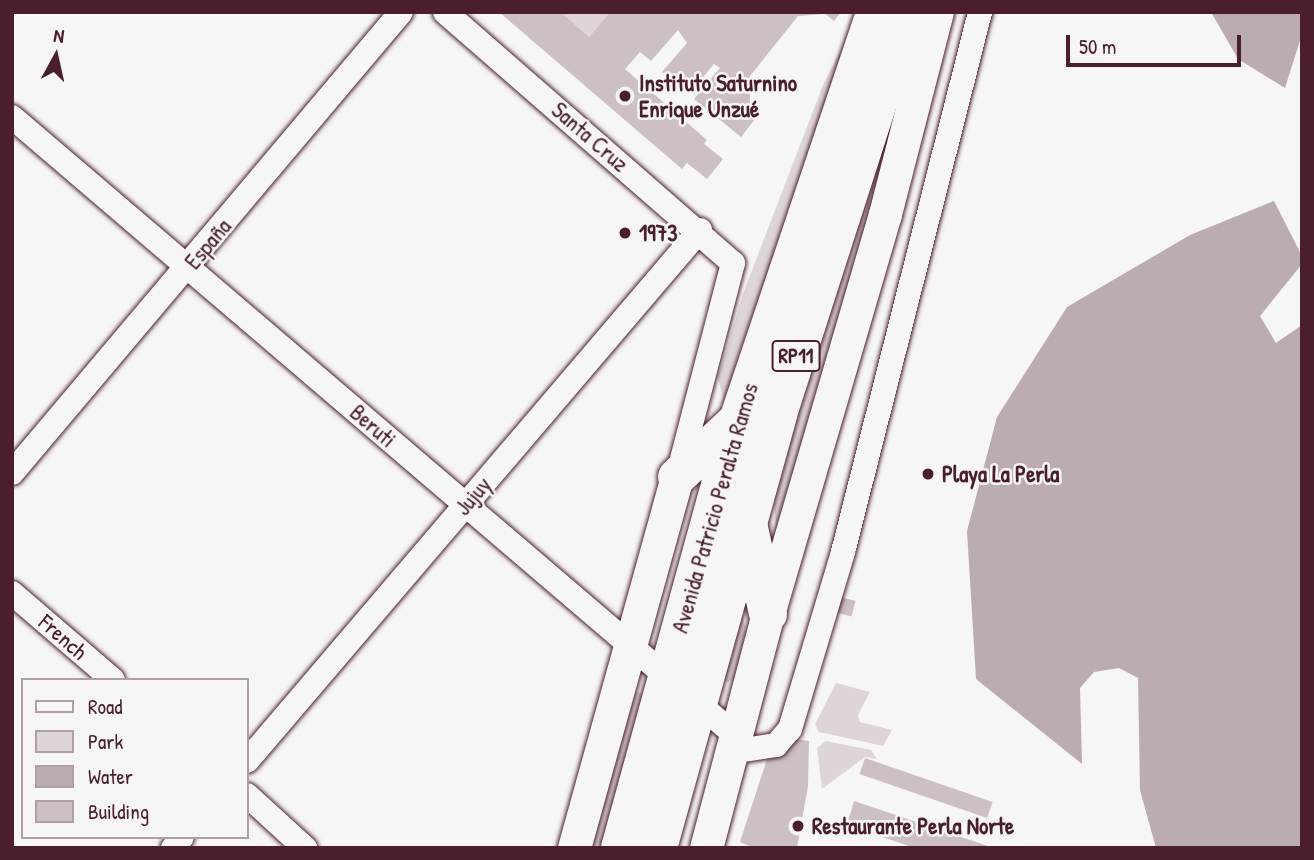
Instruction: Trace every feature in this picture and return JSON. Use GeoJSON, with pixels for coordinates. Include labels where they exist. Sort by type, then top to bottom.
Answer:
{"type":"FeatureCollection","features":[{"type":"Feature","properties":{"kind":"main road","name":"Avenida Patricio Peralta Ramos"},"geometry":{"type":"LineString","coordinates":[[620,848],[738,419],[875,12]]}},
{"type":"Feature","properties":{"kind":"main road","name":"Avenida Patricio Peralta Ramos"},"geometry":{"type":"LineString","coordinates":[[657,848],[810,308],[907,12]]}},
{"type":"Feature","properties":{"kind":"main road"},"geometry":{"type":"LineString","coordinates":[[706,848],[768,614],[885,214],[937,12]]}},
{"type":"Feature","properties":{"kind":"main road"},"geometry":{"type":"LineString","coordinates":[[677,477],[738,419]]}},
{"type":"Feature","properties":{"kind":"main road","name":"Avenida Patricio Peralta Ramos"},"geometry":{"type":"LineString","coordinates":[[574,848],[628,645],[677,477]]}},
{"type":"Feature","properties":{"kind":"main road"},"geometry":{"type":"LineString","coordinates":[[748,523],[768,614]]}},
{"type":"Feature","properties":{"kind":"street","name":"España"},"geometry":{"type":"LineString","coordinates":[[12,473],[189,267],[401,12]]}},
{"type":"Feature","properties":{"kind":"street","name":"Santa Cruz"},"geometry":{"type":"LineString","coordinates":[[445,12],[700,230],[733,263]]}},
{"type":"Feature","properties":{"kind":"street"},"geometry":{"type":"LineString","coordinates":[[733,744],[776,745],[790,729],[850,526],[980,12]]}},
{"type":"Feature","properties":{"kind":"street","name":"Beruti"},"geometry":{"type":"LineString","coordinates":[[12,117],[696,704],[733,744]]}},
{"type":"Feature","properties":{"kind":"street","name":"Jujuy"},"geometry":{"type":"LineString","coordinates":[[248,760],[700,230]]}},
{"type":"Feature","properties":{"kind":"street","name":"Avenida Patricio Peralta Ramos"},"geometry":{"type":"LineString","coordinates":[[677,477],[733,263]]}},
{"type":"Feature","properties":{"kind":"street","name":"French"},"geometry":{"type":"LineString","coordinates":[[12,593],[111,678]]}},
{"type":"Feature","properties":{"kind":"street"},"geometry":{"type":"LineString","coordinates":[[248,796],[305,848]]}},
{"type":"Feature","properties":{"kind":"green space"},"geometry":{"type":"Polygon","coordinates":[[[561,12],[610,12],[589,37],[561,12]]]}},
{"type":"Feature","properties":{"kind":"green space"},"geometry":{"type":"Polygon","coordinates":[[[928,12],[779,526],[776,526],[772,484],[928,12]]]}},
{"type":"Feature","properties":{"kind":"green space"},"geometry":{"type":"Polygon","coordinates":[[[846,39],[724,402],[718,377],[743,294],[823,85],[846,39]]]}},
{"type":"Feature","properties":{"kind":"green space"},"geometry":{"type":"Polygon","coordinates":[[[742,612],[747,636],[736,679],[728,682],[721,678],[742,612]]]}},
{"type":"Feature","properties":{"kind":"green space"},"geometry":{"type":"Polygon","coordinates":[[[836,683],[870,692],[858,715],[860,722],[892,730],[883,746],[819,732],[815,724],[836,683]]]}},
{"type":"Feature","properties":{"kind":"green space"},"geometry":{"type":"Polygon","coordinates":[[[633,690],[644,695],[606,848],[586,848],[633,690]]]}},
{"type":"Feature","properties":{"kind":"green space"},"geometry":{"type":"Polygon","coordinates":[[[826,741],[871,750],[877,759],[865,757],[822,789],[817,748],[826,741]]]}},
{"type":"Feature","properties":{"kind":"water"},"geometry":{"type":"Polygon","coordinates":[[[1211,12],[1302,12],[1302,34],[1285,88],[1238,59],[1211,12]]]}},
{"type":"Feature","properties":{"kind":"water"},"geometry":{"type":"Polygon","coordinates":[[[1274,201],[1302,256],[1302,264],[1260,316],[1276,343],[1302,325],[1302,848],[1156,848],[1140,790],[1138,678],[1119,668],[1094,672],[1080,688],[1082,764],[976,679],[967,531],[997,417],[1067,307],[1190,235],[1274,201]]]}},
{"type":"Feature","properties":{"kind":"building","name":"Instituto Saturnino Enrique Unzué"},"geometry":{"type":"Polygon","coordinates":[[[499,12],[561,12],[589,37],[610,12],[823,14],[798,16],[750,76],[750,106],[759,114],[741,137],[694,99],[720,68],[714,64],[689,94],[662,72],[687,43],[678,30],[651,61],[640,52],[625,69],[707,140],[704,144],[723,159],[707,179],[687,163],[682,169],[499,12]]]}},
{"type":"Feature","properties":{"kind":"building"},"geometry":{"type":"Polygon","coordinates":[[[823,12],[841,12],[834,21],[823,12]]]}},
{"type":"Feature","properties":{"kind":"building"},"geometry":{"type":"Polygon","coordinates":[[[840,597],[856,601],[852,616],[836,613],[840,597]]]}},
{"type":"Feature","properties":{"kind":"building"},"geometry":{"type":"Polygon","coordinates":[[[795,739],[809,741],[808,786],[797,848],[754,848],[740,842],[768,756],[784,754],[795,739]]]}},
{"type":"Feature","properties":{"kind":"building"},"geometry":{"type":"Polygon","coordinates":[[[865,758],[993,802],[987,818],[859,774],[865,758]]]}},
{"type":"Feature","properties":{"kind":"building"},"geometry":{"type":"Polygon","coordinates":[[[854,801],[991,848],[915,848],[847,825],[854,801]]]}},
{"type":"Feature","properties":{"kind":"place","name":"Instituto Saturnino Enrique Unzué"},"geometry":{"type":"Point","coordinates":[625,96]}},
{"type":"Feature","properties":{"kind":"place","name":"1973"},"geometry":{"type":"Point","coordinates":[625,233]}},
{"type":"Feature","properties":{"kind":"place","name":"Playa La Perla"},"geometry":{"type":"Point","coordinates":[928,474]}},
{"type":"Feature","properties":{"kind":"place","name":"Restaurante Perla Norte"},"geometry":{"type":"Point","coordinates":[798,826]}}]}
